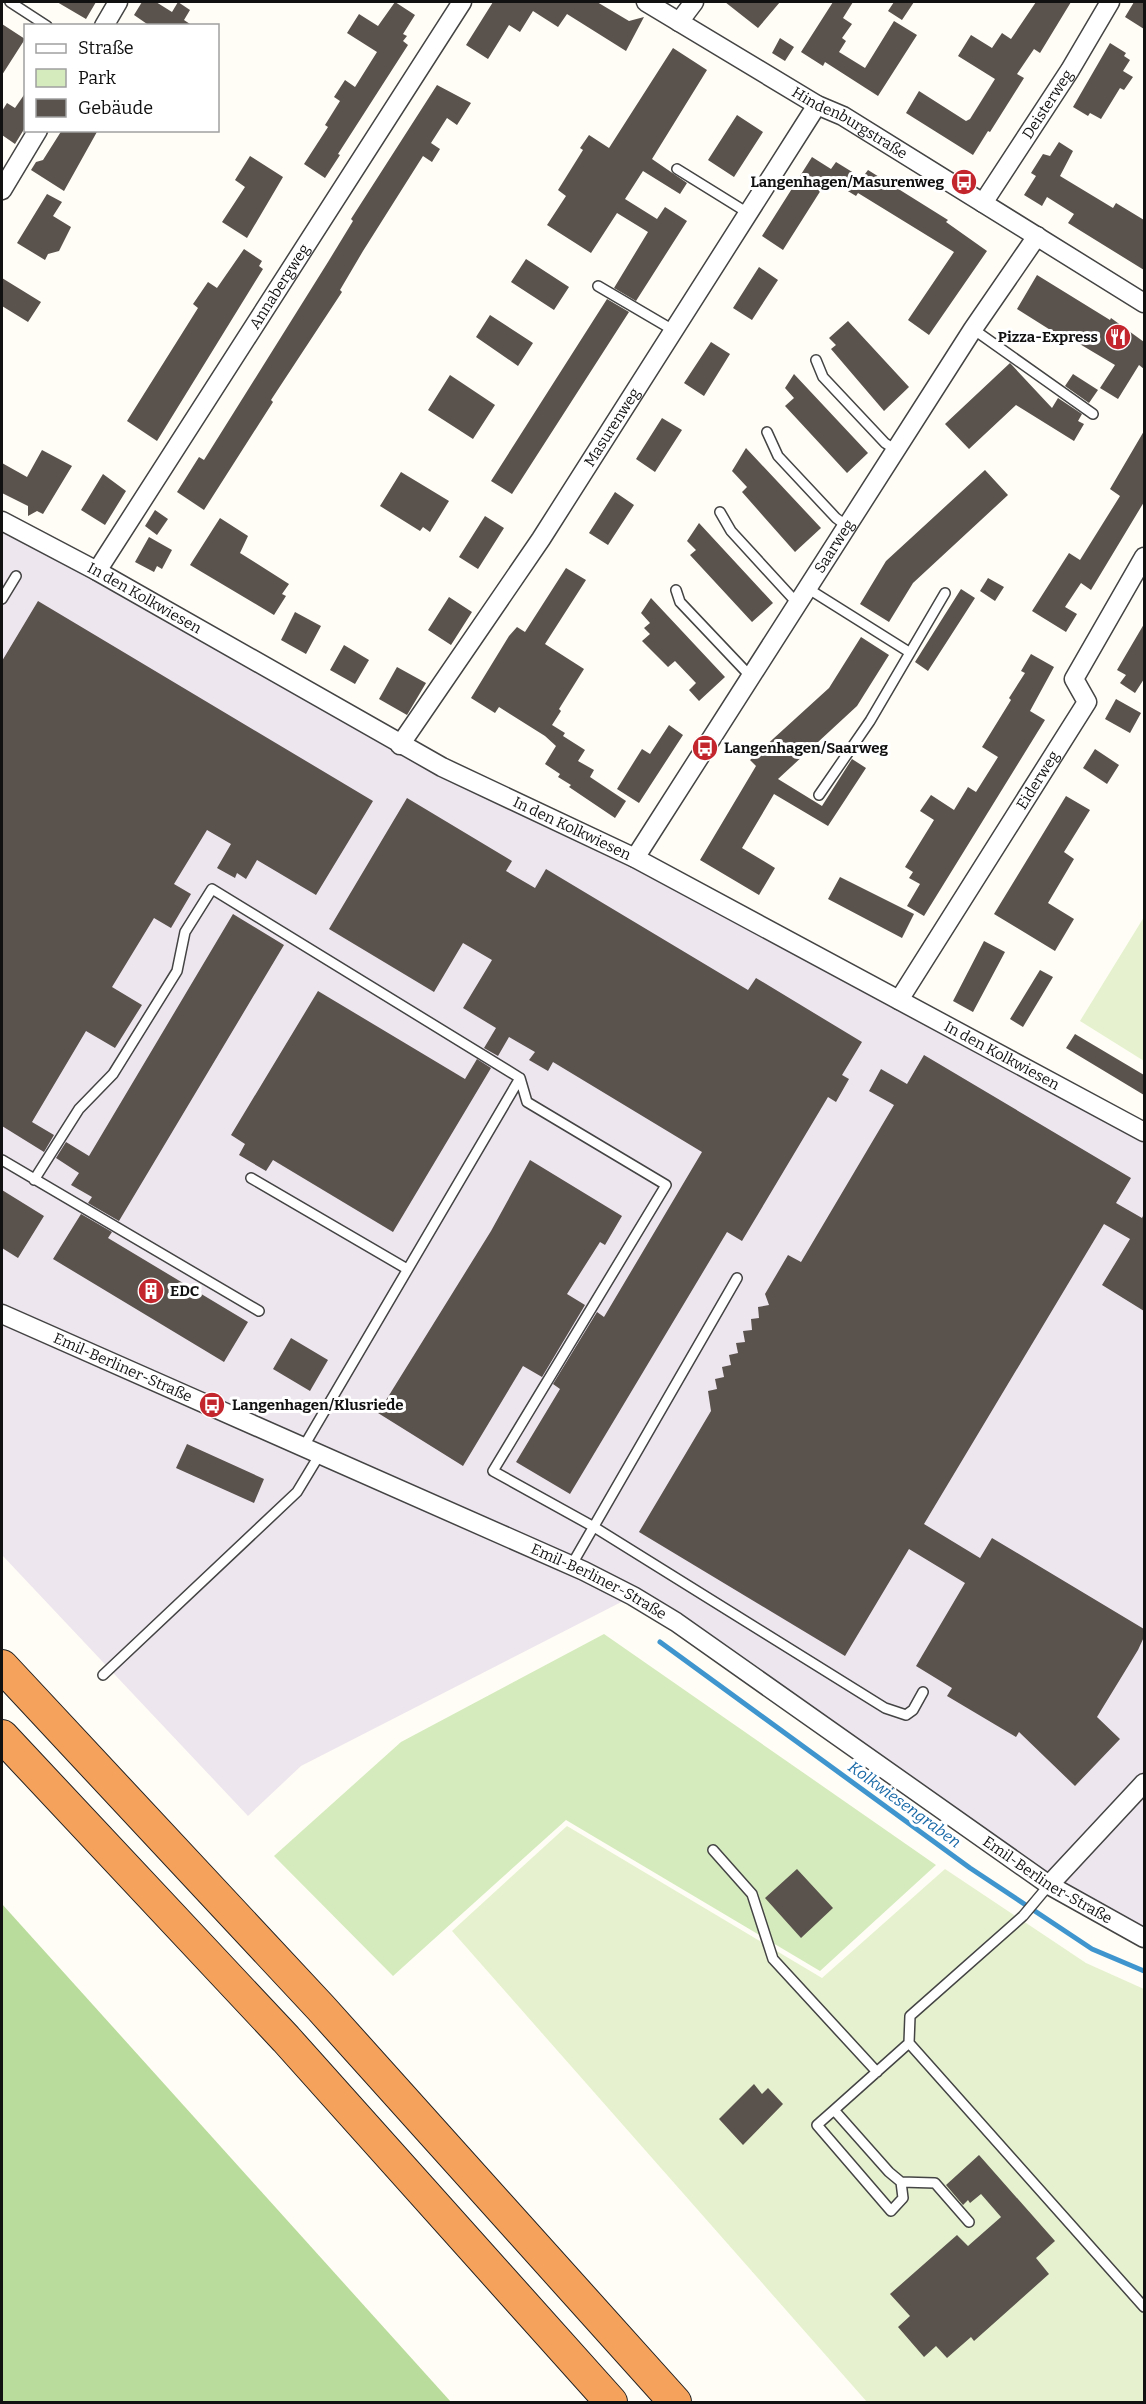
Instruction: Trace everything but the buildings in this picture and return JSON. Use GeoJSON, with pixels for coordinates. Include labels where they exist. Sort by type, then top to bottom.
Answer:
{"type":"FeatureCollection","features":[{"type":"Feature","properties":{"kind":"highway"},"geometry":{"type":"LineString","coordinates":[[2,1666],[321,2008],[675,2403]]}},
{"type":"Feature","properties":{"kind":"highway"},"geometry":{"type":"LineString","coordinates":[[2,1736],[286,2038],[611,2403]]}},
{"type":"Feature","properties":{"kind":"street"},"geometry":{"type":"LineString","coordinates":[[105,24],[118,2]]}},
{"type":"Feature","properties":{"kind":"street","name":"Annabergweg"},"geometry":{"type":"LineString","coordinates":[[97,572],[462,2]]}},
{"type":"Feature","properties":{"kind":"street","name":"Hindenburgstraße"},"geometry":{"type":"LineString","coordinates":[[646,2],[817,105],[843,116],[1144,303]]}},
{"type":"Feature","properties":{"kind":"street"},"geometry":{"type":"LineString","coordinates":[[679,22],[694,2]]}},
{"type":"Feature","properties":{"kind":"street","name":"Deisterweg"},"geometry":{"type":"LineString","coordinates":[[983,203],[1070,70],[1110,2]]}},
{"type":"Feature","properties":{"kind":"street","name":"Masurenweg"},"geometry":{"type":"LineString","coordinates":[[400,745],[541,539],[817,105]]}},
{"type":"Feature","properties":{"kind":"street"},"geometry":{"type":"LineString","coordinates":[[2,190],[37,132]]}},
{"type":"Feature","properties":{"kind":"street","name":"Saarweg"},"geometry":{"type":"LineString","coordinates":[[635,858],[973,329],[1036,236]]}},
{"type":"Feature","properties":{"kind":"street","name":"In den Kolkwiesen"},"geometry":{"type":"LineString","coordinates":[[2,521],[97,572],[400,745],[635,858],[1144,1132]]}},
{"type":"Feature","properties":{"kind":"street","name":"Eiderweg"},"geometry":{"type":"LineString","coordinates":[[899,1000],[1087,702],[1074,679],[1144,557]]}},
{"type":"Feature","properties":{"kind":"street","name":"Emil-Berliner-Straße"},"geometry":{"type":"LineString","coordinates":[[2,1314],[304,1446],[633,1596],[676,1622],[1043,1891],[1144,1938]]}},
{"type":"Feature","properties":{"kind":"street"},"geometry":{"type":"LineString","coordinates":[[1043,1891],[1144,1783]]}},
{"type":"Feature","properties":{"kind":"lane"},"geometry":{"type":"LineString","coordinates":[[10,2],[44,24]]}},
{"type":"Feature","properties":{"kind":"lane"},"geometry":{"type":"LineString","coordinates":[[678,169],[748,213]]}},
{"type":"Feature","properties":{"kind":"lane"},"geometry":{"type":"LineString","coordinates":[[598,286],[674,330]]}},
{"type":"Feature","properties":{"kind":"lane"},"geometry":{"type":"LineString","coordinates":[[973,329],[1093,414]]}},
{"type":"Feature","properties":{"kind":"lane"},"geometry":{"type":"LineString","coordinates":[[816,360],[823,377],[885,443],[896,450]]}},
{"type":"Feature","properties":{"kind":"lane"},"geometry":{"type":"LineString","coordinates":[[767,432],[778,456],[836,518],[848,526]]}},
{"type":"Feature","properties":{"kind":"lane"},"geometry":{"type":"LineString","coordinates":[[720,512],[731,531],[802,596],[909,652]]}},
{"type":"Feature","properties":{"kind":"lane"},"geometry":{"type":"LineString","coordinates":[[2,599],[16,576]]}},
{"type":"Feature","properties":{"kind":"lane"},"geometry":{"type":"LineString","coordinates":[[676,590],[680,602],[752,678]]}},
{"type":"Feature","properties":{"kind":"lane"},"geometry":{"type":"LineString","coordinates":[[819,795],[870,721],[945,593]]}},
{"type":"Feature","properties":{"kind":"lane"},"geometry":{"type":"LineString","coordinates":[[34,1180],[79,1109],[113,1074],[177,971],[185,932],[212,889],[520,1078],[527,1102],[666,1185],[493,1471],[594,1527],[885,1708],[906,1715],[913,1710],[922,1692]]}},
{"type":"Feature","properties":{"kind":"lane"},"geometry":{"type":"LineString","coordinates":[[304,1446],[520,1078]]}},
{"type":"Feature","properties":{"kind":"lane"},"geometry":{"type":"LineString","coordinates":[[2,1160],[259,1311]]}},
{"type":"Feature","properties":{"kind":"lane"},"geometry":{"type":"LineString","coordinates":[[251,1178],[406,1269]]}},
{"type":"Feature","properties":{"kind":"lane"},"geometry":{"type":"LineString","coordinates":[[571,1566],[737,1278]]}},
{"type":"Feature","properties":{"kind":"lane"},"geometry":{"type":"LineString","coordinates":[[103,1676],[297,1492],[320,1454]]}},
{"type":"Feature","properties":{"kind":"lane"},"geometry":{"type":"LineString","coordinates":[[713,1850],[752,1894],[773,1959],[877,2072]]}},
{"type":"Feature","properties":{"kind":"lane"},"geometry":{"type":"LineString","coordinates":[[1043,1891],[1023,1916],[910,2016],[909,2043],[1144,2307]]}},
{"type":"Feature","properties":{"kind":"lane"},"geometry":{"type":"LineString","coordinates":[[901,2182],[903,2198],[891,2211],[817,2125],[909,2043]]}},
{"type":"Feature","properties":{"kind":"lane"},"geometry":{"type":"LineString","coordinates":[[834,2110],[889,2172],[901,2182],[935,2183],[969,2222]]}},
{"type":"Feature","properties":{"kind":"shaded area"},"geometry":{"type":"Polygon","coordinates":[[[2,521],[400,745],[1144,1132],[1144,1938],[633,1596],[301,1766],[248,1816],[2,1555],[2,521]]]}},
{"type":"Feature","properties":{"kind":"green space"},"geometry":{"type":"Polygon","coordinates":[[[1144,917],[1144,1061],[1080,1021],[1144,917]]]}},
{"type":"Feature","properties":{"kind":"green space"},"geometry":{"type":"Polygon","coordinates":[[[604,1634],[936,1865],[820,1971],[566,1820],[393,1976],[274,1856],[401,1742],[604,1634]]]}},
{"type":"Feature","properties":{"kind":"green space"},"geometry":{"type":"Polygon","coordinates":[[[567,1826],[822,1978],[945,1869],[1086,1963],[1144,1989],[1144,2402],[867,2402],[452,1931],[567,1826]]]}},
{"type":"Feature","properties":{"kind":"green space"},"geometry":{"type":"Polygon","coordinates":[[[2,1904],[451,2402],[2,2402],[2,1904]]]}},
{"type":"Feature","properties":{"kind":"waterway","name":"Kolkwiesengraben"},"geometry":{"type":"LineString","coordinates":[[660,1642],[970,1868],[1092,1949],[1144,1971]]}},
{"type":"Feature","properties":{"kind":"place","name":"Langenhagen/Masurenweg"},"geometry":{"type":"Point","coordinates":[964,182]}},
{"type":"Feature","properties":{"kind":"place","name":"Pizza-Express"},"geometry":{"type":"Point","coordinates":[1118,337]}},
{"type":"Feature","properties":{"kind":"place","name":"Langenhagen/Saarweg"},"geometry":{"type":"Point","coordinates":[705,748]}},
{"type":"Feature","properties":{"kind":"place","name":"EDC"},"geometry":{"type":"Point","coordinates":[151,1291]}},
{"type":"Feature","properties":{"kind":"place","name":"Langenhagen/Klusriede"},"geometry":{"type":"Point","coordinates":[212,1405]}}]}
